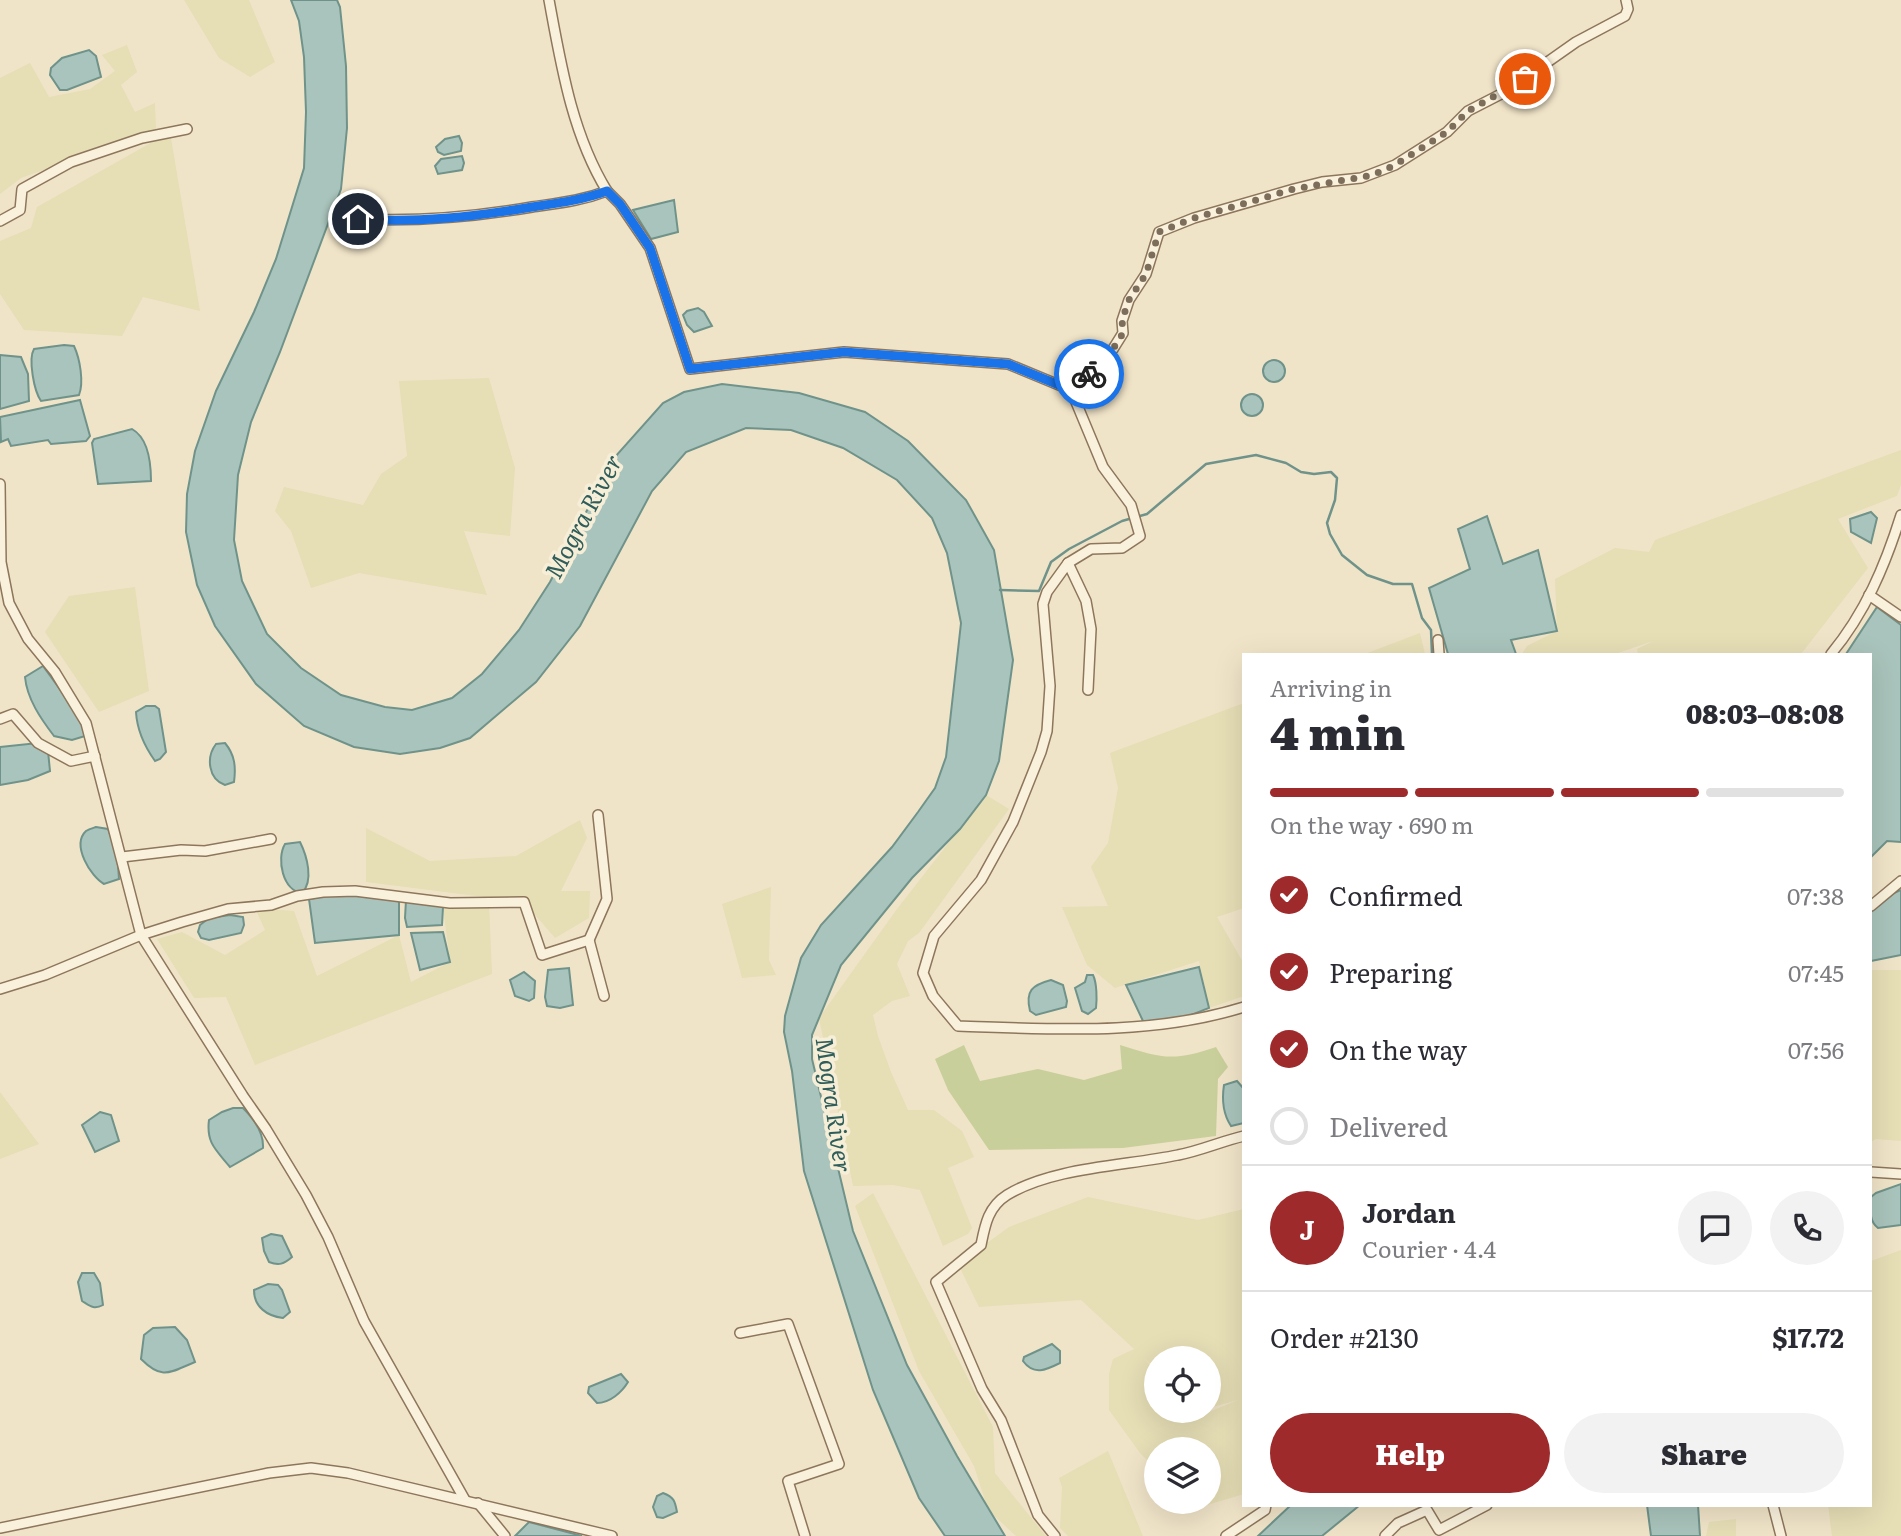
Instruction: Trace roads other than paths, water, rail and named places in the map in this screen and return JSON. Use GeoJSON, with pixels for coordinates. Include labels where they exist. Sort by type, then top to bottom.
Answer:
{"type":"FeatureCollection","features":[{"type":"Feature","properties":{"kind":"street"},"geometry":{"type":"LineString","coordinates":[[549,0],[566,92],[598,177],[650,248],[690,369],[844,352],[1008,364],[1071,390],[1103,467],[1131,505],[1140,536],[1122,548],[1091,549],[1069,563],[1047,592],[1043,604],[1050,686],[1047,731],[1013,822],[981,880],[934,936],[922,973],[933,996],[958,1026],[1064,1030],[1151,1027],[1242,1007]]}},
{"type":"Feature","properties":{"kind":"street"},"geometry":{"type":"LineString","coordinates":[[1071,390],[1082,383],[1113,349],[1123,333],[1122,320],[1129,300],[1146,274],[1159,232],[1194,218],[1294,189],[1373,175],[1395,165],[1447,132],[1468,111],[1505,92],[1576,42],[1625,16],[1628,9],[1626,0]]}},
{"type":"Feature","properties":{"kind":"street"},"geometry":{"type":"LineString","coordinates":[[0,221],[20,211],[22,189],[71,162],[142,138],[187,129]]}},
{"type":"Feature","properties":{"kind":"street"},"geometry":{"type":"LineString","coordinates":[[358,219],[447,220],[579,201],[607,191]]}},
{"type":"Feature","properties":{"kind":"street"},"geometry":{"type":"LineString","coordinates":[[0,484],[1,562],[9,603],[28,639],[55,672],[86,723],[141,935],[306,1195],[328,1237],[365,1321],[465,1500]]}},
{"type":"Feature","properties":{"kind":"street"},"geometry":{"type":"LineString","coordinates":[[1832,653],[1853,628],[1887,558],[1901,515]]}},
{"type":"Feature","properties":{"kind":"street"},"geometry":{"type":"LineString","coordinates":[[1069,563],[1086,601],[1091,629],[1088,690]]}},
{"type":"Feature","properties":{"kind":"street"},"geometry":{"type":"LineString","coordinates":[[1869,595],[1901,617]]}},
{"type":"Feature","properties":{"kind":"street"},"geometry":{"type":"LineString","coordinates":[[1438,640],[1439,653]]}},
{"type":"Feature","properties":{"kind":"street"},"geometry":{"type":"LineString","coordinates":[[0,719],[13,715],[38,743],[71,761],[95,756]]}},
{"type":"Feature","properties":{"kind":"street"},"geometry":{"type":"LineString","coordinates":[[598,815],[607,899],[589,940],[604,996]]}},
{"type":"Feature","properties":{"kind":"street"},"geometry":{"type":"LineString","coordinates":[[122,857],[181,850],[205,851],[271,839]]}},
{"type":"Feature","properties":{"kind":"street"},"geometry":{"type":"LineString","coordinates":[[1872,905],[1901,881]]}},
{"type":"Feature","properties":{"kind":"street"},"geometry":{"type":"LineString","coordinates":[[0,989],[45,975],[141,935],[228,909],[271,905],[297,896],[323,892],[355,891],[450,903],[524,902],[542,954],[589,940]]}},
{"type":"Feature","properties":{"kind":"street"},"geometry":{"type":"LineString","coordinates":[[1055,1536],[1038,1515],[1000,1420],[982,1389],[936,1282],[981,1245],[986,1216],[1006,1196],[1042,1181],[1090,1169],[1179,1155],[1242,1137]]}},
{"type":"Feature","properties":{"kind":"street"},"geometry":{"type":"LineString","coordinates":[[1872,1172],[1901,1174]]}},
{"type":"Feature","properties":{"kind":"street"},"geometry":{"type":"LineString","coordinates":[[740,1333],[788,1324],[839,1464],[788,1481],[805,1536]]}},
{"type":"Feature","properties":{"kind":"street"},"geometry":{"type":"LineString","coordinates":[[0,1528],[234,1479],[311,1468],[348,1473],[611,1536]]}},
{"type":"Feature","properties":{"kind":"street"},"geometry":{"type":"LineString","coordinates":[[478,1503],[505,1536]]}},
{"type":"Feature","properties":{"kind":"street"},"geometry":{"type":"LineString","coordinates":[[1226,1536],[1266,1507]]}},
{"type":"Feature","properties":{"kind":"street"},"geometry":{"type":"LineString","coordinates":[[1385,1536],[1398,1523],[1427,1510],[1439,1530],[1483,1507]]}},
{"type":"Feature","properties":{"kind":"street"},"geometry":{"type":"LineString","coordinates":[[1774,1507],[1781,1536]]}},
{"type":"Feature","properties":{"kind":"water","name":"Mogra River"},"geometry":{"type":"Polygon","coordinates":[[[291,0],[337,0],[340,7],[346,66],[347,128],[341,189],[251,422],[238,475],[234,540],[242,581],[267,634],[301,668],[341,695],[385,707],[412,710],[452,698],[482,674],[519,630],[550,582],[614,458],[663,403],[684,392],[722,384],[799,393],[865,412],[908,441],[966,500],[994,550],[1013,660],[999,761],[986,795],[960,829],[912,878],[841,965],[812,1035],[812,1059],[853,1231],[907,1365],[1005,1536],[945,1536],[919,1498],[873,1390],[804,1171],[792,1071],[784,1032],[785,1016],[801,958],[821,925],[892,847],[918,812],[935,788],[946,757],[961,623],[947,553],[932,518],[897,480],[843,448],[791,430],[746,428],[686,452],[652,491],[580,626],[536,682],[470,738],[440,748],[400,754],[354,747],[304,726],[256,684],[215,626],[197,585],[186,532],[187,494],[195,451],[216,391],[276,259],[304,168],[304,57],[299,21],[291,0]]]}},
{"type":"Feature","properties":{"kind":"water"},"geometry":{"type":"Polygon","coordinates":[[[89,50],[96,56],[101,77],[67,90],[60,90],[50,75],[51,68],[62,58],[89,50]]]}},
{"type":"Feature","properties":{"kind":"water"},"geometry":{"type":"Polygon","coordinates":[[[459,136],[461,151],[444,155],[438,152],[436,147],[445,139],[459,136]]]}},
{"type":"Feature","properties":{"kind":"water"},"geometry":{"type":"Polygon","coordinates":[[[462,156],[462,170],[438,174],[435,166],[441,159],[462,156]]]}},
{"type":"Feature","properties":{"kind":"water"},"geometry":{"type":"Polygon","coordinates":[[[674,200],[678,232],[651,239],[633,210],[674,200]]]}},
{"type":"Feature","properties":{"kind":"water"},"geometry":{"type":"Polygon","coordinates":[[[698,308],[704,312],[712,326],[694,332],[683,315],[698,308]]]}},
{"type":"Feature","properties":{"kind":"water"},"geometry":{"type":"Polygon","coordinates":[[[74,346],[78,357],[81,377],[79,395],[41,401],[33,375],[34,349],[74,346]]]}},
{"type":"Feature","properties":{"kind":"water"},"geometry":{"type":"Polygon","coordinates":[[[0,355],[21,357],[28,374],[29,401],[0,409],[0,355]]]}},
{"type":"Feature","properties":{"kind":"water"},"geometry":{"type":"Polygon","coordinates":[[[1270,360],[1278,360],[1285,367],[1285,375],[1278,382],[1270,382],[1263,375],[1263,367],[1270,360]]]}},
{"type":"Feature","properties":{"kind":"water"},"geometry":{"type":"Polygon","coordinates":[[[1252,394],[1260,397],[1263,405],[1260,413],[1252,416],[1244,413],[1241,405],[1244,397],[1252,394]]]}},
{"type":"Feature","properties":{"kind":"water"},"geometry":{"type":"Polygon","coordinates":[[[80,400],[90,436],[86,441],[51,444],[48,440],[11,446],[8,439],[1,442],[0,417],[80,400]]]}},
{"type":"Feature","properties":{"kind":"water"},"geometry":{"type":"Polygon","coordinates":[[[132,429],[145,445],[151,481],[98,484],[92,443],[94,439],[132,429]]]}},
{"type":"Feature","properties":{"kind":"water"},"geometry":{"type":"Polygon","coordinates":[[[1871,512],[1877,518],[1871,543],[1851,532],[1850,519],[1871,512]]]}},
{"type":"Feature","properties":{"kind":"water"},"geometry":{"type":"Polygon","coordinates":[[[1487,516],[1503,564],[1538,550],[1557,631],[1511,640],[1516,653],[1448,653],[1429,588],[1470,569],[1458,529],[1487,516]]]}},
{"type":"Feature","properties":{"kind":"water"},"geometry":{"type":"Polygon","coordinates":[[[1877,607],[1901,625],[1901,842],[1887,841],[1872,856],[1872,653],[1847,653],[1877,607]]]}},
{"type":"Feature","properties":{"kind":"water"},"geometry":{"type":"Polygon","coordinates":[[[43,666],[83,721],[85,736],[72,740],[54,736],[40,716],[25,677],[43,666]]]}},
{"type":"Feature","properties":{"kind":"water"},"geometry":{"type":"Polygon","coordinates":[[[146,706],[159,709],[166,752],[155,761],[142,738],[137,719],[136,712],[146,706]]]}},
{"type":"Feature","properties":{"kind":"water"},"geometry":{"type":"Polygon","coordinates":[[[38,743],[48,751],[50,771],[28,780],[0,785],[0,747],[38,743]]]}},
{"type":"Feature","properties":{"kind":"water"},"geometry":{"type":"Polygon","coordinates":[[[225,743],[233,757],[235,771],[234,782],[225,785],[215,778],[210,761],[216,744],[225,743]]]}},
{"type":"Feature","properties":{"kind":"water"},"geometry":{"type":"Polygon","coordinates":[[[96,827],[108,829],[117,851],[119,879],[104,884],[89,868],[82,852],[82,837],[86,831],[96,827]]]}},
{"type":"Feature","properties":{"kind":"water"},"geometry":{"type":"Polygon","coordinates":[[[300,842],[307,861],[308,875],[306,888],[302,893],[290,887],[281,866],[285,844],[300,842]]]}},
{"type":"Feature","properties":{"kind":"water"},"geometry":{"type":"Polygon","coordinates":[[[1901,890],[1901,955],[1872,961],[1872,911],[1901,890]]]}},
{"type":"Feature","properties":{"kind":"water"},"geometry":{"type":"Polygon","coordinates":[[[337,894],[373,895],[399,901],[399,935],[315,943],[309,899],[337,894]]]}},
{"type":"Feature","properties":{"kind":"water"},"geometry":{"type":"Polygon","coordinates":[[[406,900],[426,901],[443,907],[442,925],[407,927],[406,900]]]}},
{"type":"Feature","properties":{"kind":"water"},"geometry":{"type":"Polygon","coordinates":[[[230,915],[243,917],[241,933],[209,940],[201,938],[198,932],[200,925],[209,918],[230,915]]]}},
{"type":"Feature","properties":{"kind":"water"},"geometry":{"type":"Polygon","coordinates":[[[443,932],[450,962],[420,970],[411,933],[443,932]]]}},
{"type":"Feature","properties":{"kind":"water"},"geometry":{"type":"Polygon","coordinates":[[[1199,967],[1209,1008],[1168,1024],[1143,1021],[1126,985],[1199,967]]]}},
{"type":"Feature","properties":{"kind":"water"},"geometry":{"type":"Polygon","coordinates":[[[569,968],[573,1005],[560,1008],[547,1006],[545,997],[548,970],[569,968]]]}},
{"type":"Feature","properties":{"kind":"water"},"geometry":{"type":"Polygon","coordinates":[[[524,972],[535,981],[534,998],[529,1001],[515,996],[510,980],[524,972]]]}},
{"type":"Feature","properties":{"kind":"water"},"geometry":{"type":"Polygon","coordinates":[[[1087,975],[1093,975],[1097,996],[1096,1008],[1088,1014],[1082,1011],[1075,988],[1085,982],[1087,975]]]}},
{"type":"Feature","properties":{"kind":"water"},"geometry":{"type":"Polygon","coordinates":[[[1051,980],[1063,985],[1066,1007],[1036,1015],[1030,1011],[1029,994],[1039,984],[1051,980]]]}},
{"type":"Feature","properties":{"kind":"water"},"geometry":{"type":"Polygon","coordinates":[[[1237,1081],[1242,1087],[1242,1123],[1231,1126],[1226,1116],[1224,1085],[1237,1081]]]}},
{"type":"Feature","properties":{"kind":"water"},"geometry":{"type":"Polygon","coordinates":[[[233,1108],[243,1108],[254,1121],[262,1137],[263,1148],[230,1167],[213,1146],[208,1128],[209,1120],[233,1108]]]}},
{"type":"Feature","properties":{"kind":"water"},"geometry":{"type":"Polygon","coordinates":[[[100,1112],[111,1115],[119,1141],[95,1152],[82,1125],[100,1112]]]}},
{"type":"Feature","properties":{"kind":"water"},"geometry":{"type":"Polygon","coordinates":[[[1901,1184],[1901,1225],[1878,1228],[1875,1225],[1872,1220],[1872,1196],[1901,1184]]]}},
{"type":"Feature","properties":{"kind":"water"},"geometry":{"type":"Polygon","coordinates":[[[271,1234],[282,1236],[292,1257],[284,1263],[269,1262],[264,1251],[262,1238],[271,1234]]]}},
{"type":"Feature","properties":{"kind":"water"},"geometry":{"type":"Polygon","coordinates":[[[82,1273],[94,1273],[100,1283],[103,1305],[95,1307],[82,1301],[78,1282],[82,1273]]]}},
{"type":"Feature","properties":{"kind":"water"},"geometry":{"type":"Polygon","coordinates":[[[268,1284],[278,1285],[282,1290],[290,1312],[283,1318],[267,1313],[256,1301],[254,1290],[268,1284]]]}},
{"type":"Feature","properties":{"kind":"water"},"geometry":{"type":"Polygon","coordinates":[[[175,1327],[187,1340],[195,1362],[173,1371],[155,1370],[141,1359],[144,1335],[153,1328],[175,1327]]]}},
{"type":"Feature","properties":{"kind":"water"},"geometry":{"type":"Polygon","coordinates":[[[1052,1344],[1060,1351],[1060,1363],[1036,1370],[1023,1361],[1024,1357],[1052,1344]]]}},
{"type":"Feature","properties":{"kind":"water"},"geometry":{"type":"Polygon","coordinates":[[[621,1374],[628,1382],[611,1399],[597,1403],[588,1393],[589,1387],[621,1374]]]}},
{"type":"Feature","properties":{"kind":"water"},"geometry":{"type":"Polygon","coordinates":[[[663,1493],[673,1500],[677,1512],[663,1518],[657,1517],[653,1507],[657,1496],[663,1493]]]}},
{"type":"Feature","properties":{"kind":"water"},"geometry":{"type":"Polygon","coordinates":[[[1289,1507],[1358,1507],[1322,1536],[1258,1536],[1289,1507]]]}},
{"type":"Feature","properties":{"kind":"water"},"geometry":{"type":"Polygon","coordinates":[[[1647,1507],[1698,1507],[1700,1536],[1651,1536],[1647,1507]]]}},
{"type":"Feature","properties":{"kind":"water"},"geometry":{"type":"Polygon","coordinates":[[[529,1522],[582,1536],[515,1536],[529,1522]]]}},
{"type":"Feature","properties":{"kind":"waterway"},"geometry":{"type":"LineString","coordinates":[[1000,590],[1039,591],[1051,562],[1069,549],[1122,521],[1147,514],[1206,464],[1256,455],[1286,463],[1301,472],[1331,472],[1337,478],[1335,500],[1327,523],[1330,534],[1342,555],[1367,575],[1393,584],[1412,584],[1422,618],[1431,630],[1432,653]]}}]}
